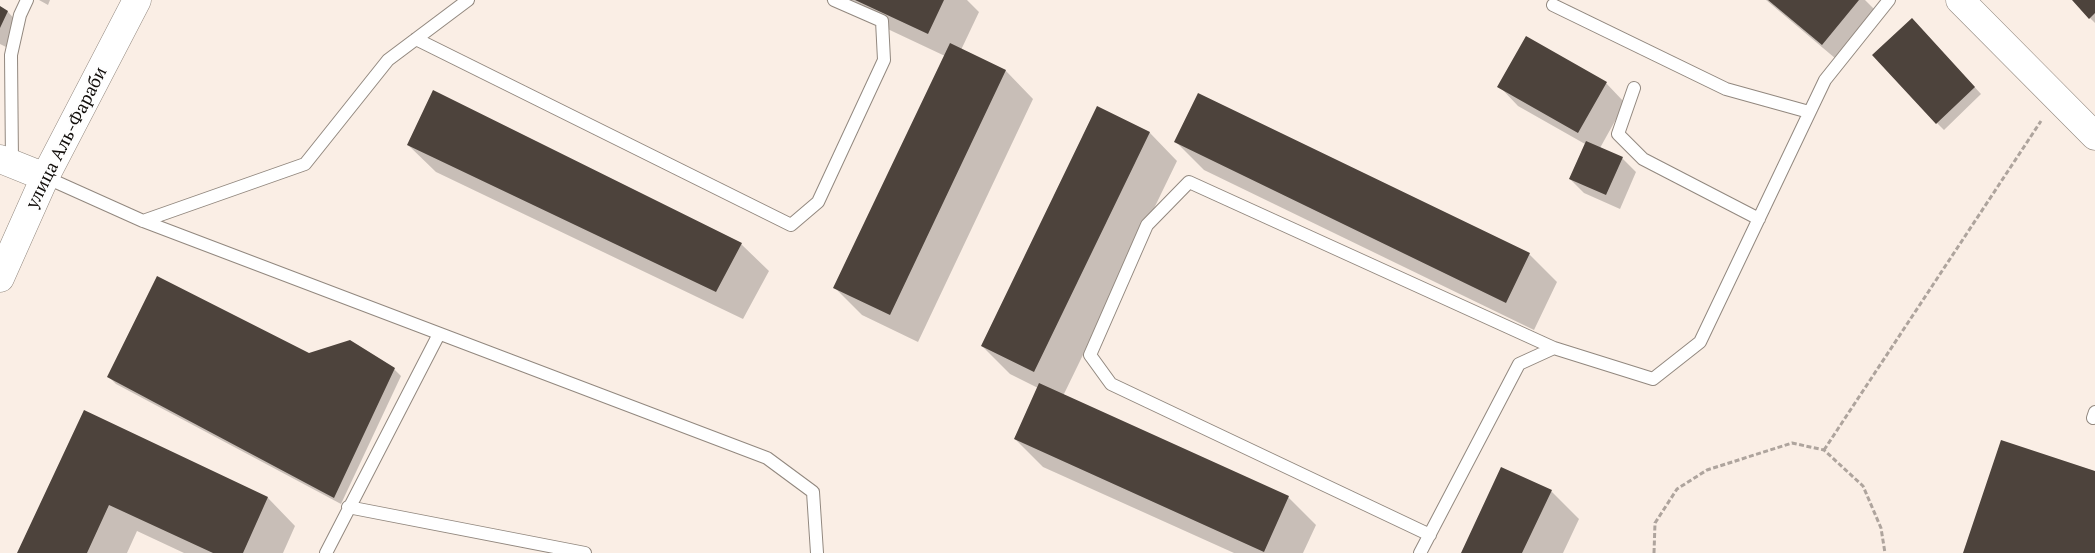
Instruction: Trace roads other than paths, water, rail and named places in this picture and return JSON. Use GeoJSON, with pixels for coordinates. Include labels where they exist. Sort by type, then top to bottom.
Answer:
{"type":"FeatureCollection","features":[{"type":"Feature","properties":{"kind":"main road","name":"улица Аль-Фараби"},"geometry":{"type":"LineString","coordinates":[[0,278],[45,177],[138,0]]}},
{"type":"Feature","properties":{"kind":"main road"},"geometry":{"type":"LineString","coordinates":[[1960,0],[2095,136]]}},
{"type":"Feature","properties":{"kind":"main road"},"geometry":{"type":"LineString","coordinates":[[6,161],[45,177]]}},
{"type":"Feature","properties":{"kind":"lane"},"geometry":{"type":"LineString","coordinates":[[6,161],[11,55],[20,14],[27,0]]}},
{"type":"Feature","properties":{"kind":"lane"},"geometry":{"type":"LineString","coordinates":[[142,222],[305,164],[388,60],[468,0]]}},
{"type":"Feature","properties":{"kind":"lane"},"geometry":{"type":"LineString","coordinates":[[416,39],[791,226],[818,202],[884,60],[882,21],[834,0]]}},
{"type":"Feature","properties":{"kind":"lane"},"geometry":{"type":"LineString","coordinates":[[1430,535],[1111,384],[1090,356],[1147,225],[1189,182],[1554,348],[1653,379],[1700,342],[1825,80],[1889,0]]}},
{"type":"Feature","properties":{"kind":"lane"},"geometry":{"type":"LineString","coordinates":[[1552,5],[1726,90],[1809,112]]}},
{"type":"Feature","properties":{"kind":"lane"},"geometry":{"type":"LineString","coordinates":[[1634,88],[1618,134],[1643,160],[1759,219]]}},
{"type":"Feature","properties":{"kind":"lane"},"geometry":{"type":"LineString","coordinates":[[45,177],[142,222],[767,458],[813,492],[817,553]]}},
{"type":"Feature","properties":{"kind":"lane"},"geometry":{"type":"LineString","coordinates":[[326,553],[348,507],[439,334]]}},
{"type":"Feature","properties":{"kind":"lane"},"geometry":{"type":"LineString","coordinates":[[1420,553],[1519,364],[1554,348]]}},
{"type":"Feature","properties":{"kind":"lane"},"geometry":{"type":"LineString","coordinates":[[348,507],[585,553]]}}]}
